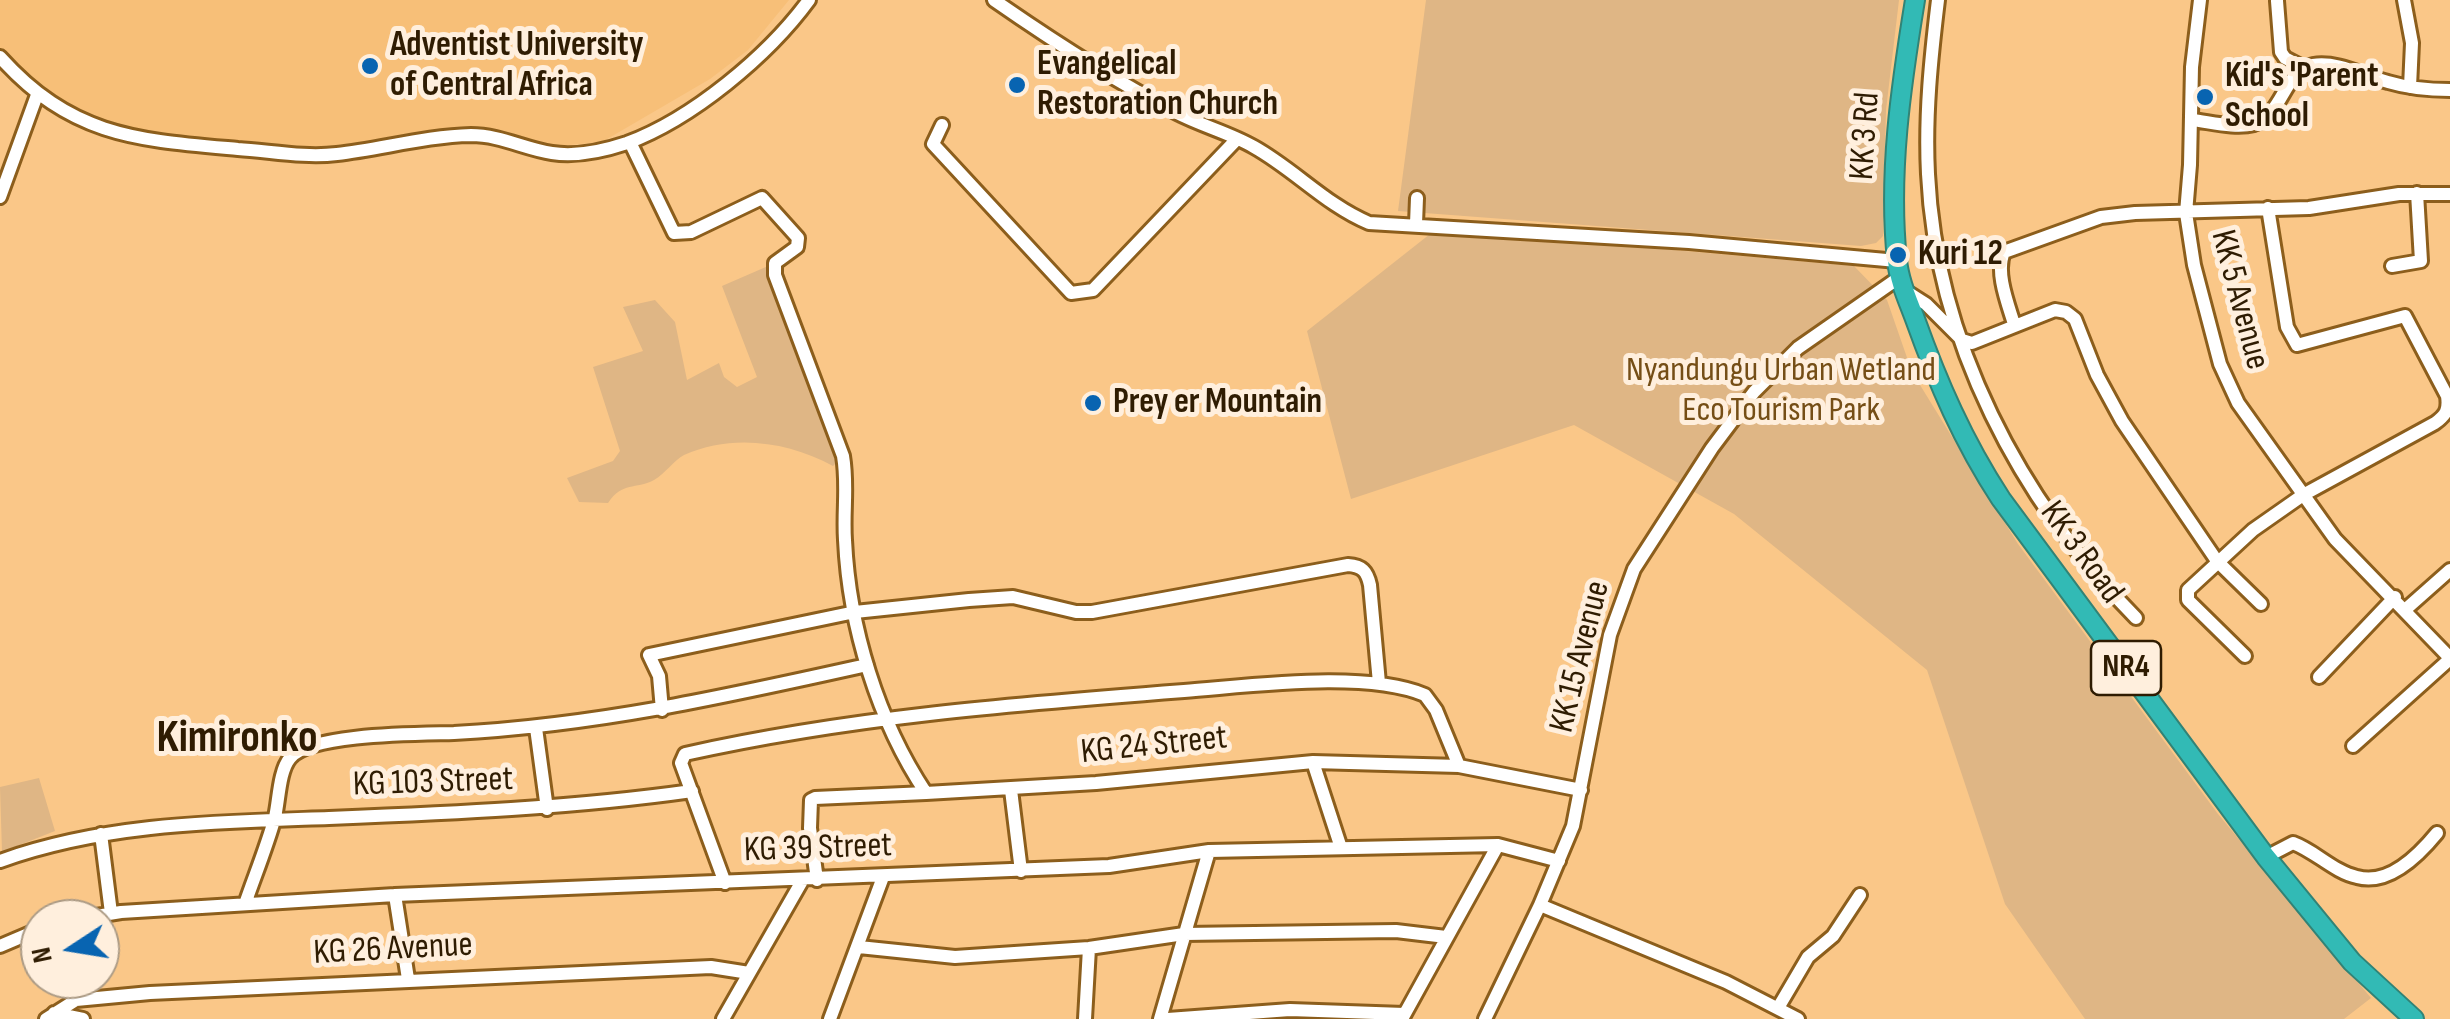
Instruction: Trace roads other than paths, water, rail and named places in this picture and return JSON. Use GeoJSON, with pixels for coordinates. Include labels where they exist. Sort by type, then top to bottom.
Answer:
{"type":"FeatureCollection","features":[{"type":"Feature","properties":{"kind":"highway","name":"KK 3 Rd"},"geometry":{"type":"LineString","coordinates":[[1900,276],[1894,195],[1897,126],[1915,0]]}},
{"type":"Feature","properties":{"kind":"highway","name":"KK 3 Road"},"geometry":{"type":"LineString","coordinates":[[1900,276],[1933,370],[1974,458],[2266,857],[2352,962],[2414,1019]]}},
{"type":"Feature","properties":{"kind":"street"},"geometry":{"type":"LineString","coordinates":[[0,57],[37,95],[72,117],[106,132],[152,141],[332,155],[475,135],[574,155],[630,142],[701,101],[746,70],[809,0]]}},
{"type":"Feature","properties":{"kind":"street"},"geometry":{"type":"LineString","coordinates":[[994,0],[1103,73],[1180,115],[1277,160],[1352,216],[1380,226],[1416,224],[1706,243],[1900,276],[1962,340],[1980,342],[2014,324],[2055,310],[2066,312],[2074,318],[2122,421],[2217,561],[2262,604]]}},
{"type":"Feature","properties":{"kind":"street"},"geometry":{"type":"LineString","coordinates":[[1938,0],[1928,78],[1928,178],[1935,235],[1962,340],[1994,420],[2035,494],[2099,581],[2136,618]]}},
{"type":"Feature","properties":{"kind":"street","name":"KK 5 Avenue"},"geometry":{"type":"LineString","coordinates":[[2200,0],[2192,67],[2186,212],[2194,265],[2220,364],[2238,403],[2336,539],[2450,659]]}},
{"type":"Feature","properties":{"kind":"street"},"geometry":{"type":"LineString","coordinates":[[2404,0],[2412,43],[2410,87]]}},
{"type":"Feature","properties":{"kind":"street"},"geometry":{"type":"LineString","coordinates":[[2277,1],[2280,52],[2304,68],[2338,66],[2410,87],[2450,90]]}},
{"type":"Feature","properties":{"kind":"street"},"geometry":{"type":"LineString","coordinates":[[2192,120],[2246,126],[2258,123],[2280,104],[2294,76],[2304,68]]}},
{"type":"Feature","properties":{"kind":"street"},"geometry":{"type":"LineString","coordinates":[[0,197],[37,95]]}},
{"type":"Feature","properties":{"kind":"street"},"geometry":{"type":"LineString","coordinates":[[942,125],[934,144],[1071,293],[1094,290],[1237,139]]}},
{"type":"Feature","properties":{"kind":"street"},"geometry":{"type":"LineString","coordinates":[[630,142],[674,233],[690,232],[762,198],[798,238],[798,246],[775,263],[775,275],[843,456],[848,485],[845,542],[854,612],[868,664],[900,750],[926,793]]}},
{"type":"Feature","properties":{"kind":"street"},"geometry":{"type":"LineString","coordinates":[[2014,324],[2001,269],[2004,252],[2102,217],[2309,208],[2417,193],[2450,194]]}},
{"type":"Feature","properties":{"kind":"street"},"geometry":{"type":"LineString","coordinates":[[2392,266],[2421,261],[2417,193]]}},
{"type":"Feature","properties":{"kind":"street"},"geometry":{"type":"LineString","coordinates":[[1416,224],[1417,198]]}},
{"type":"Feature","properties":{"kind":"street"},"geometry":{"type":"LineString","coordinates":[[2245,656],[2188,600],[2188,590],[2217,561],[2303,495],[2435,423],[2446,415],[2448,406],[2447,396],[2405,316],[2297,346],[2287,328],[2268,208]]}},
{"type":"Feature","properties":{"kind":"street","name":"KK 15 Avenue"},"geometry":{"type":"LineString","coordinates":[[1485,1019],[1573,826],[1610,634],[1634,569],[1712,448],[1776,369],[1798,348],[1900,276]]}},
{"type":"Feature","properties":{"kind":"street"},"geometry":{"type":"LineString","coordinates":[[662,710],[659,676],[650,655],[854,612],[1012,597],[1092,612],[1348,564],[1367,573],[1379,682]]}},
{"type":"Feature","properties":{"kind":"street"},"geometry":{"type":"LineString","coordinates":[[2406,609],[2450,570]]}},
{"type":"Feature","properties":{"kind":"street"},"geometry":{"type":"LineString","coordinates":[[2319,677],[2395,597]]}},
{"type":"Feature","properties":{"kind":"street"},"geometry":{"type":"LineString","coordinates":[[2354,746],[2450,659]]}},
{"type":"Feature","properties":{"kind":"street"},"geometry":{"type":"LineString","coordinates":[[245,904],[291,756],[322,744],[367,736],[536,728],[662,710],[868,664]]}},
{"type":"Feature","properties":{"kind":"street"},"geometry":{"type":"LineString","coordinates":[[725,883],[681,763],[685,754],[886,718],[1269,684],[1379,682],[1426,695],[1459,766]]}},
{"type":"Feature","properties":{"kind":"street"},"geometry":{"type":"LineString","coordinates":[[536,728],[546,809]]}},
{"type":"Feature","properties":{"kind":"street"},"geometry":{"type":"LineString","coordinates":[[1314,762],[1340,848]]}},
{"type":"Feature","properties":{"kind":"street","name":"KG 24 Street"},"geometry":{"type":"LineString","coordinates":[[809,881],[809,807],[815,798],[1011,790],[1314,762],[1459,766],[1582,790]]}},
{"type":"Feature","properties":{"kind":"street"},"geometry":{"type":"LineString","coordinates":[[1011,790],[1022,871]]}},
{"type":"Feature","properties":{"kind":"street","name":"KG 103 Street"},"geometry":{"type":"LineString","coordinates":[[0,861],[101,834],[179,824],[546,809],[692,791]]}},
{"type":"Feature","properties":{"kind":"street"},"geometry":{"type":"LineString","coordinates":[[2266,857],[2293,843],[2347,873],[2365,878],[2407,865],[2437,833]]}},
{"type":"Feature","properties":{"kind":"street"},"geometry":{"type":"LineString","coordinates":[[101,834],[109,899]]}},
{"type":"Feature","properties":{"kind":"street"},"geometry":{"type":"LineString","coordinates":[[1168,1019],[1290,1010],[1403,1017],[1498,845]]}},
{"type":"Feature","properties":{"kind":"street","name":"KG 39 Street"},"geometry":{"type":"LineString","coordinates":[[120,912],[395,896],[1022,871],[1109,866],[1209,851],[1498,845],[1559,861]]}},
{"type":"Feature","properties":{"kind":"street"},"geometry":{"type":"LineString","coordinates":[[1160,1019],[1209,851]]}},
{"type":"Feature","properties":{"kind":"street"},"geometry":{"type":"LineString","coordinates":[[830,1019],[883,877]]}},
{"type":"Feature","properties":{"kind":"street"},"geometry":{"type":"LineString","coordinates":[[722,1019],[809,881]]}},
{"type":"Feature","properties":{"kind":"street"},"geometry":{"type":"LineString","coordinates":[[395,896],[408,979]]}},
{"type":"Feature","properties":{"kind":"street"},"geometry":{"type":"LineString","coordinates":[[1778,1008],[1808,958],[1833,936],[1860,896]]}},
{"type":"Feature","properties":{"kind":"street"},"geometry":{"type":"LineString","coordinates":[[1540,905],[1652,950],[1798,1019]]}},
{"type":"Feature","properties":{"kind":"street"},"geometry":{"type":"LineString","coordinates":[[859,946],[955,957],[1089,948],[1184,934],[1396,930],[1446,937]]}},
{"type":"Feature","properties":{"kind":"street"},"geometry":{"type":"LineString","coordinates":[[1085,1019],[1089,948]]}},
{"type":"Feature","properties":{"kind":"street","name":"KG 26 Avenue"},"geometry":{"type":"LineString","coordinates":[[50,1016],[76,1000],[93,997],[711,967],[749,973]]}},
{"type":"Feature","properties":{"kind":"street"},"geometry":{"type":"LineString","coordinates":[[50,1016],[83,1019]]}},
{"type":"Feature","properties":{"kind":"place","name":"Adventist University of Central Africa"},"geometry":{"type":"Point","coordinates":[370,66]}},
{"type":"Feature","properties":{"kind":"place","name":"Evangelical Restoration Church"},"geometry":{"type":"Point","coordinates":[1017,85]}},
{"type":"Feature","properties":{"kind":"place","name":"Kid's 'Parent School"},"geometry":{"type":"Point","coordinates":[2205,97]}},
{"type":"Feature","properties":{"kind":"place","name":"Kuri 12"},"geometry":{"type":"Point","coordinates":[1898,255]}},
{"type":"Feature","properties":{"kind":"place","name":"Prey er Mountain"},"geometry":{"type":"Point","coordinates":[1093,403]}},
{"type":"Feature","properties":{"kind":"district","name":"Kimironko"},"geometry":{"type":"Point","coordinates":[237,740]}},
{"type":"Feature","properties":{"kind":"park label","name":"Nyandungu Urban Wetland Eco Tourism Park"},"geometry":{"type":"Point","coordinates":[1781,391]}}]}
